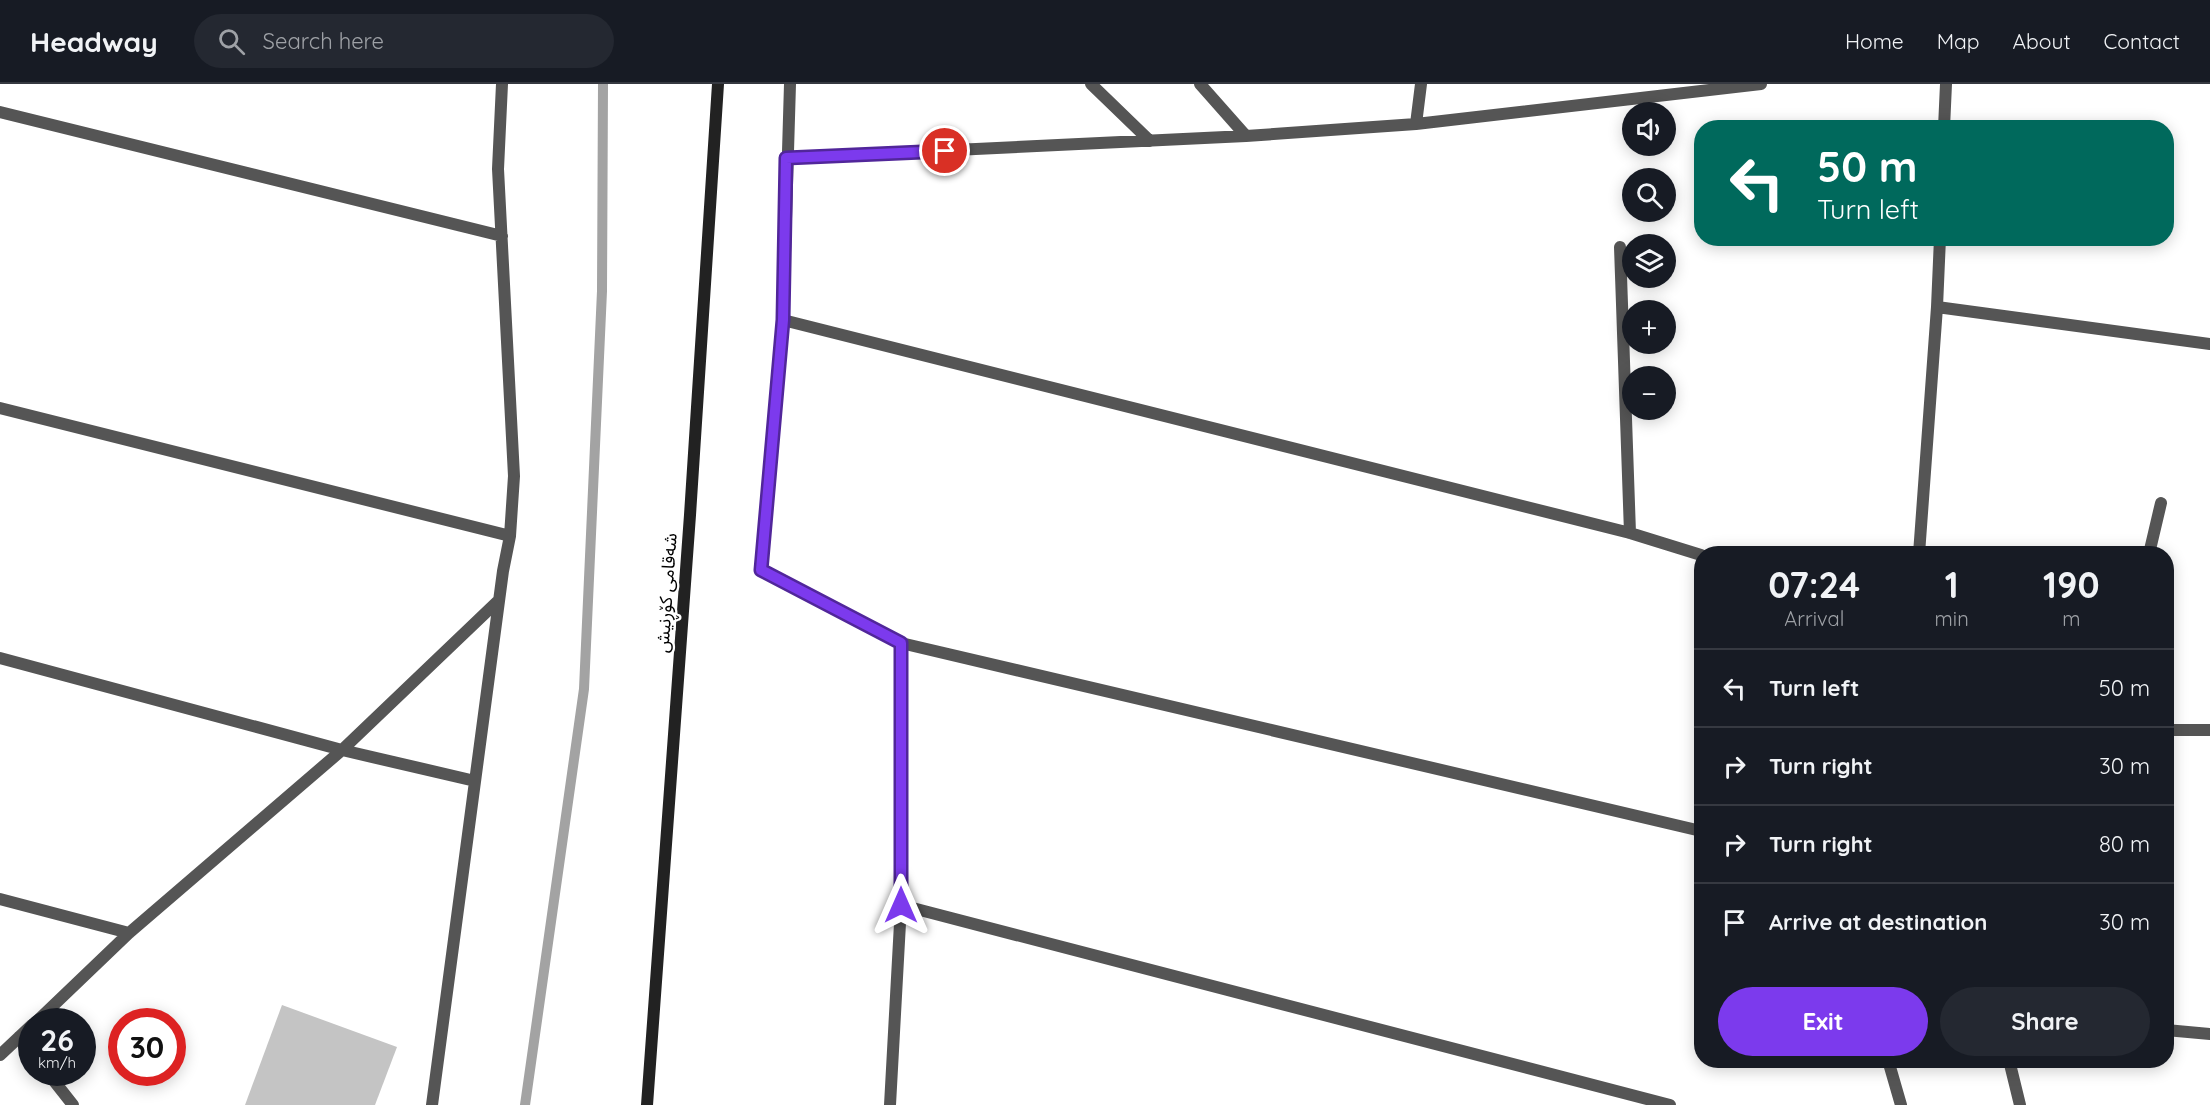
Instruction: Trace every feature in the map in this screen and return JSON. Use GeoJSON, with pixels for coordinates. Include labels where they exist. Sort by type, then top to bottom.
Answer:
{"type":"FeatureCollection","features":[{"type":"Feature","properties":{"kind":"main road","name":"شەقامی کۆڕنیش"},"geometry":{"type":"LineString","coordinates":[[646,1105],[689,527],[718,84]]}},
{"type":"Feature","properties":{"kind":"street"},"geometry":{"type":"LineString","coordinates":[[432,1105],[499,600],[510,536],[514,476],[498,169],[502,84]]}},
{"type":"Feature","properties":{"kind":"street"},"geometry":{"type":"LineString","coordinates":[[790,84],[786,158],[783,320],[761,570],[901,643],[1694,829]]}},
{"type":"Feature","properties":{"kind":"street"},"geometry":{"type":"LineString","coordinates":[[1091,84],[1150,141]]}},
{"type":"Feature","properties":{"kind":"street"},"geometry":{"type":"LineString","coordinates":[[1200,84],[1246,136]]}},
{"type":"Feature","properties":{"kind":"street"},"geometry":{"type":"LineString","coordinates":[[1416,124],[1421,84]]}},
{"type":"Feature","properties":{"kind":"street"},"geometry":{"type":"LineString","coordinates":[[786,158],[1246,136],[1416,124],[1761,84]]}},
{"type":"Feature","properties":{"kind":"street"},"geometry":{"type":"LineString","coordinates":[[1944,120],[1946,84]]}},
{"type":"Feature","properties":{"kind":"street"},"geometry":{"type":"LineString","coordinates":[[0,112],[502,236]]}},
{"type":"Feature","properties":{"kind":"street"},"geometry":{"type":"LineString","coordinates":[[1920,546],[1940,246]]}},
{"type":"Feature","properties":{"kind":"street"},"geometry":{"type":"LineString","coordinates":[[1620,247],[1630,533]]}},
{"type":"Feature","properties":{"kind":"street"},"geometry":{"type":"LineString","coordinates":[[1937,307],[2210,344]]}},
{"type":"Feature","properties":{"kind":"street"},"geometry":{"type":"LineString","coordinates":[[783,320],[1630,533],[1694,553]]}},
{"type":"Feature","properties":{"kind":"street"},"geometry":{"type":"LineString","coordinates":[[0,408],[510,536]]}},
{"type":"Feature","properties":{"kind":"street"},"geometry":{"type":"LineString","coordinates":[[2151,546],[2161,503]]}},
{"type":"Feature","properties":{"kind":"street"},"geometry":{"type":"LineString","coordinates":[[51,1008],[129,933],[342,750],[499,600]]}},
{"type":"Feature","properties":{"kind":"street"},"geometry":{"type":"LineString","coordinates":[[890,1105],[901,905],[901,643]]}},
{"type":"Feature","properties":{"kind":"street"},"geometry":{"type":"LineString","coordinates":[[0,658],[342,750],[475,781]]}},
{"type":"Feature","properties":{"kind":"street"},"geometry":{"type":"LineString","coordinates":[[2174,730],[2210,730]]}},
{"type":"Feature","properties":{"kind":"street"},"geometry":{"type":"LineString","coordinates":[[0,900],[129,933]]}},
{"type":"Feature","properties":{"kind":"street"},"geometry":{"type":"LineString","coordinates":[[901,905],[1670,1105]]}},
{"type":"Feature","properties":{"kind":"street"},"geometry":{"type":"LineString","coordinates":[[2174,1031],[2210,1034]]}},
{"type":"Feature","properties":{"kind":"street"},"geometry":{"type":"LineString","coordinates":[[0,1055],[18,1038]]}},
{"type":"Feature","properties":{"kind":"street"},"geometry":{"type":"LineString","coordinates":[[1890,1068],[1901,1105]]}},
{"type":"Feature","properties":{"kind":"street"},"geometry":{"type":"LineString","coordinates":[[2011,1068],[2020,1105]]}},
{"type":"Feature","properties":{"kind":"street"},"geometry":{"type":"LineString","coordinates":[[58,1086],[74,1105]]}},
{"type":"Feature","properties":{"kind":"building"},"geometry":{"type":"Polygon","coordinates":[[[282,1005],[397,1047],[375,1105],[245,1105],[282,1005]]]}},
{"type":"Feature","properties":{"kind":"waterway"},"geometry":{"type":"LineString","coordinates":[[525,1105],[584,689],[602,291],[603,84]]}},
{"type":"Feature","properties":{"kind":"route"},"geometry":{"type":"LineString","coordinates":[[901,905],[901,643],[761,570],[783,320],[786,158],[945,151]]}}]}
